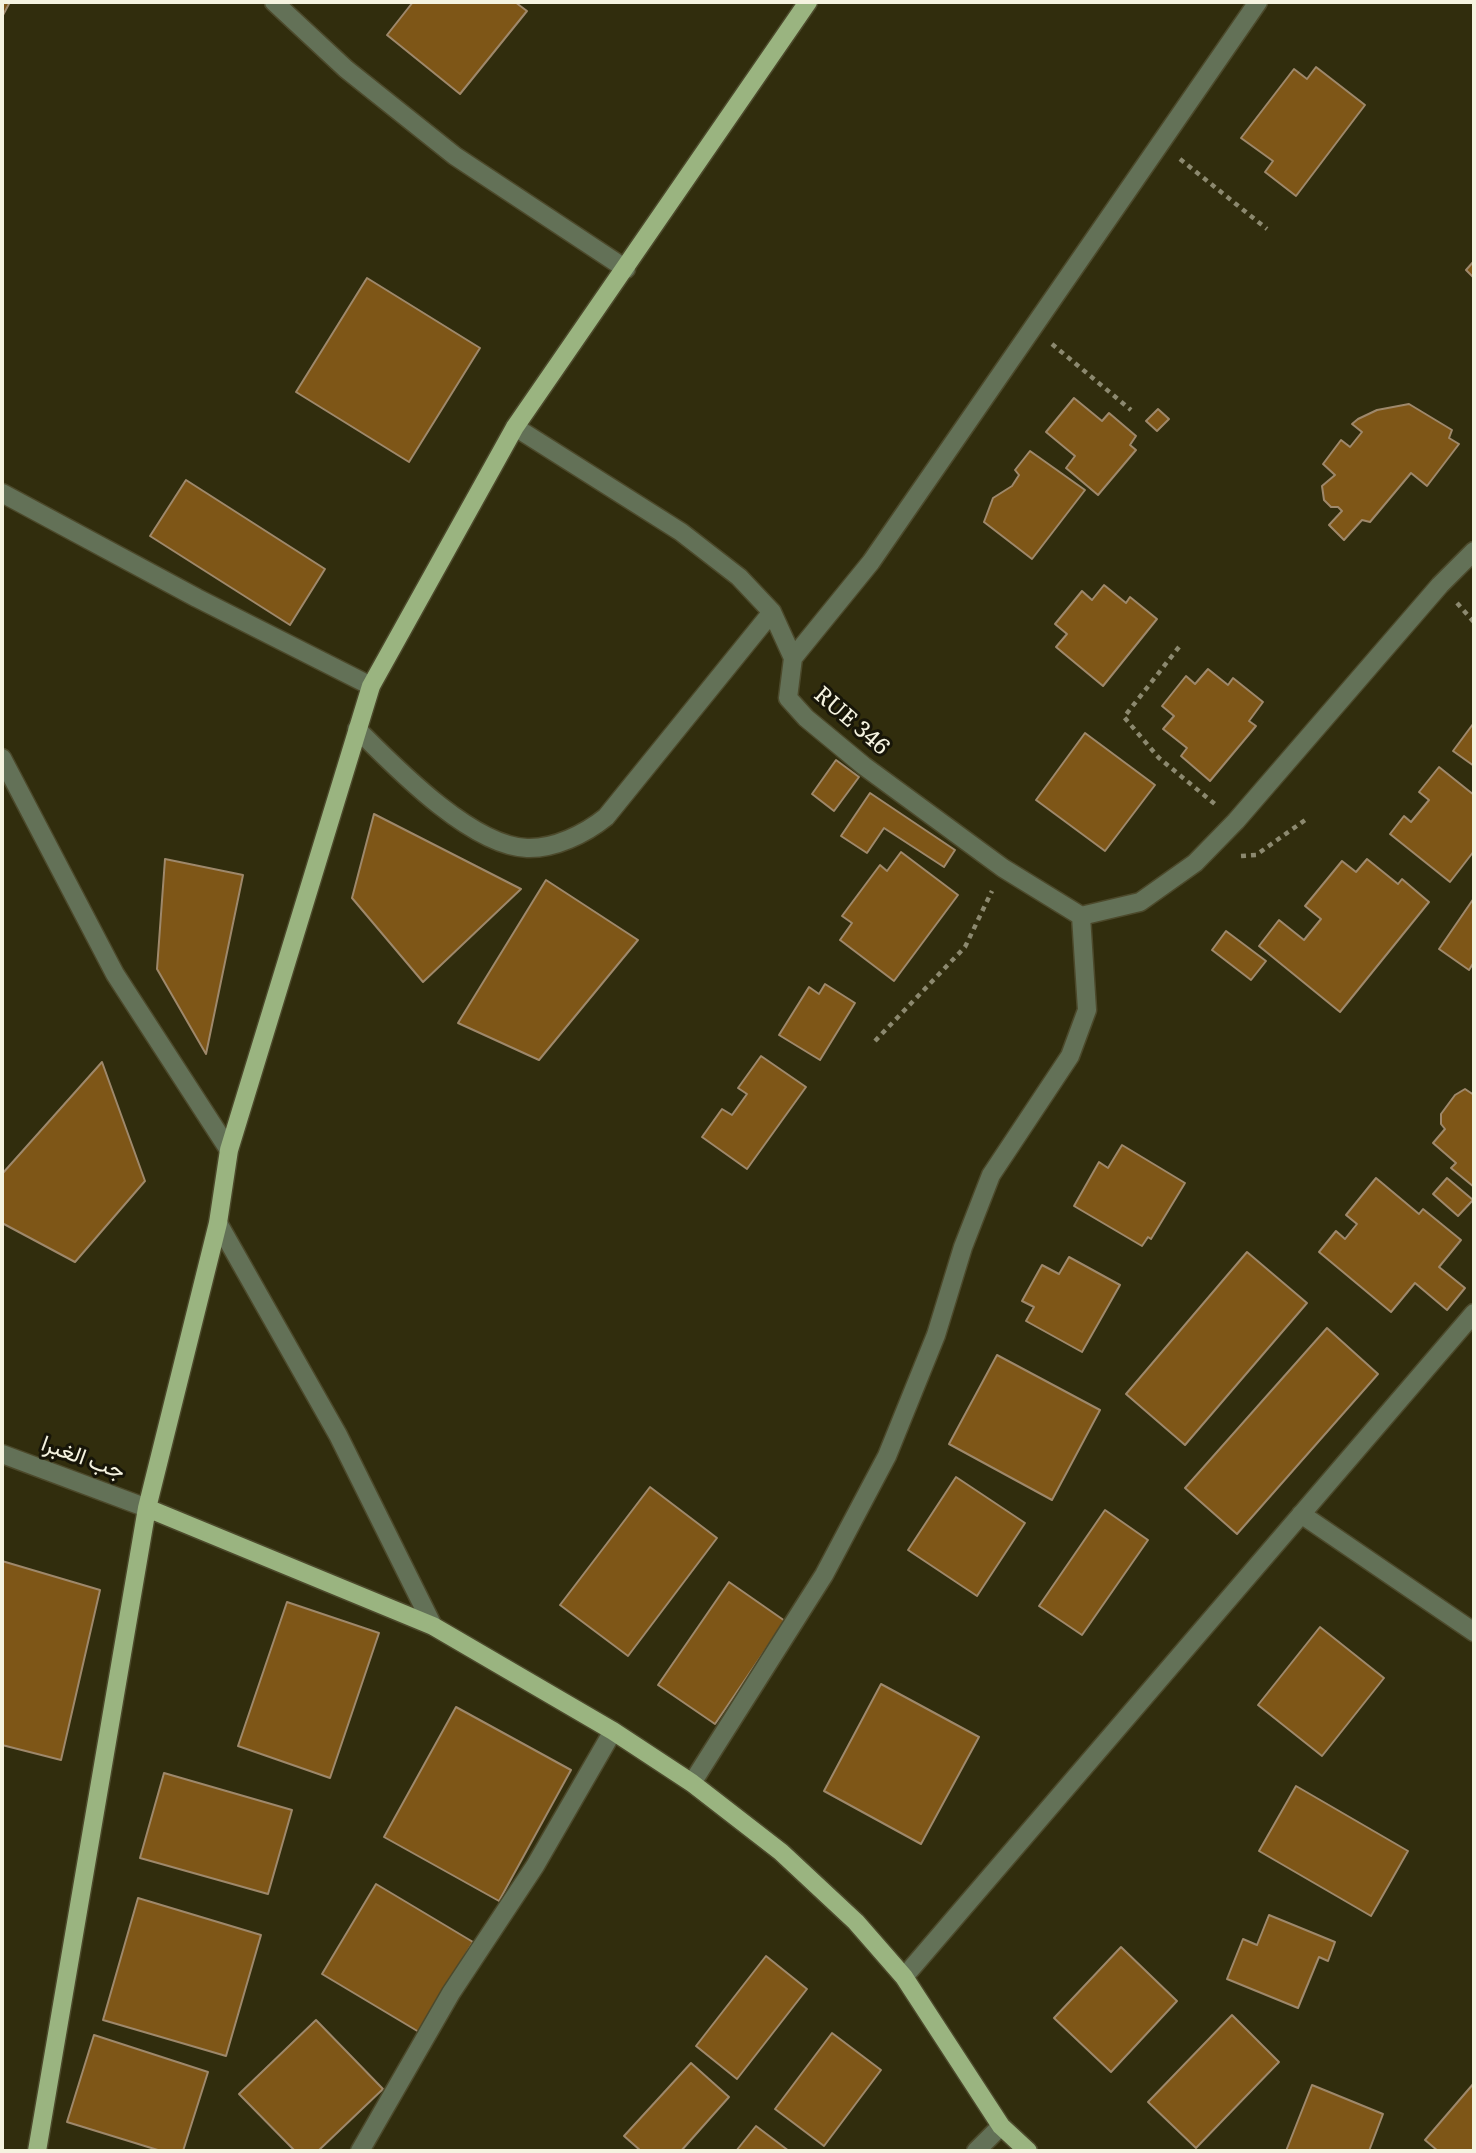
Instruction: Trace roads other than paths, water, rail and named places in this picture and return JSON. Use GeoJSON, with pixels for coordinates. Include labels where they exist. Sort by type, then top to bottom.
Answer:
{"type":"FeatureCollection","features":[{"type":"Feature","properties":{"kind":"main road"},"geometry":{"type":"LineString","coordinates":[[37,2151],[146,1508],[218,1223],[229,1150],[371,686],[515,427],[808,2]]}},
{"type":"Feature","properties":{"kind":"main road"},"geometry":{"type":"LineString","coordinates":[[146,1508],[433,1626],[613,1731],[692,1783],[781,1852],[856,1922],[904,1977],[1001,2126],[1028,2151]]}},
{"type":"Feature","properties":{"kind":"street"},"geometry":{"type":"LineString","coordinates":[[274,2],[346,69],[455,156],[626,269]]}},
{"type":"Feature","properties":{"kind":"street"},"geometry":{"type":"LineString","coordinates":[[515,427],[681,532],[739,577],[772,612],[793,658],[871,562],[1258,2]]}},
{"type":"Feature","properties":{"kind":"street"},"geometry":{"type":"LineString","coordinates":[[2,493],[197,598],[371,686]]}},
{"type":"Feature","properties":{"kind":"street"},"geometry":{"type":"LineString","coordinates":[[692,1783],[824,1574],[887,1456],[936,1335],[963,1247],[991,1175],[1070,1056],[1087,1010],[1081,916],[1140,902],[1195,863],[1236,821],[1440,585],[1474,551]]}},
{"type":"Feature","properties":{"kind":"street"},"geometry":{"type":"LineString","coordinates":[[357,730],[410,783],[492,838],[529,848],[559,842],[589,831],[606,817],[772,612]]}},
{"type":"Feature","properties":{"kind":"street","name":"RUE 346"},"geometry":{"type":"LineString","coordinates":[[793,658],[788,698],[806,718],[864,765],[1003,868],[1081,916]]}},
{"type":"Feature","properties":{"kind":"street"},"geometry":{"type":"LineString","coordinates":[[2,758],[115,974],[229,1150]]}},
{"type":"Feature","properties":{"kind":"street"},"geometry":{"type":"LineString","coordinates":[[218,1223],[338,1435],[433,1626]]}},
{"type":"Feature","properties":{"kind":"street"},"geometry":{"type":"LineString","coordinates":[[904,1977],[1474,1313]]}},
{"type":"Feature","properties":{"kind":"street","name":"جب الغبرا"},"geometry":{"type":"LineString","coordinates":[[2,1454],[146,1508]]}},
{"type":"Feature","properties":{"kind":"street"},"geometry":{"type":"LineString","coordinates":[[1301,1514],[1474,1632]]}},
{"type":"Feature","properties":{"kind":"street"},"geometry":{"type":"LineString","coordinates":[[360,2151],[450,1993],[534,1866],[613,1731]]}},
{"type":"Feature","properties":{"kind":"street"},"geometry":{"type":"LineString","coordinates":[[976,2151],[1001,2126]]}}]}
